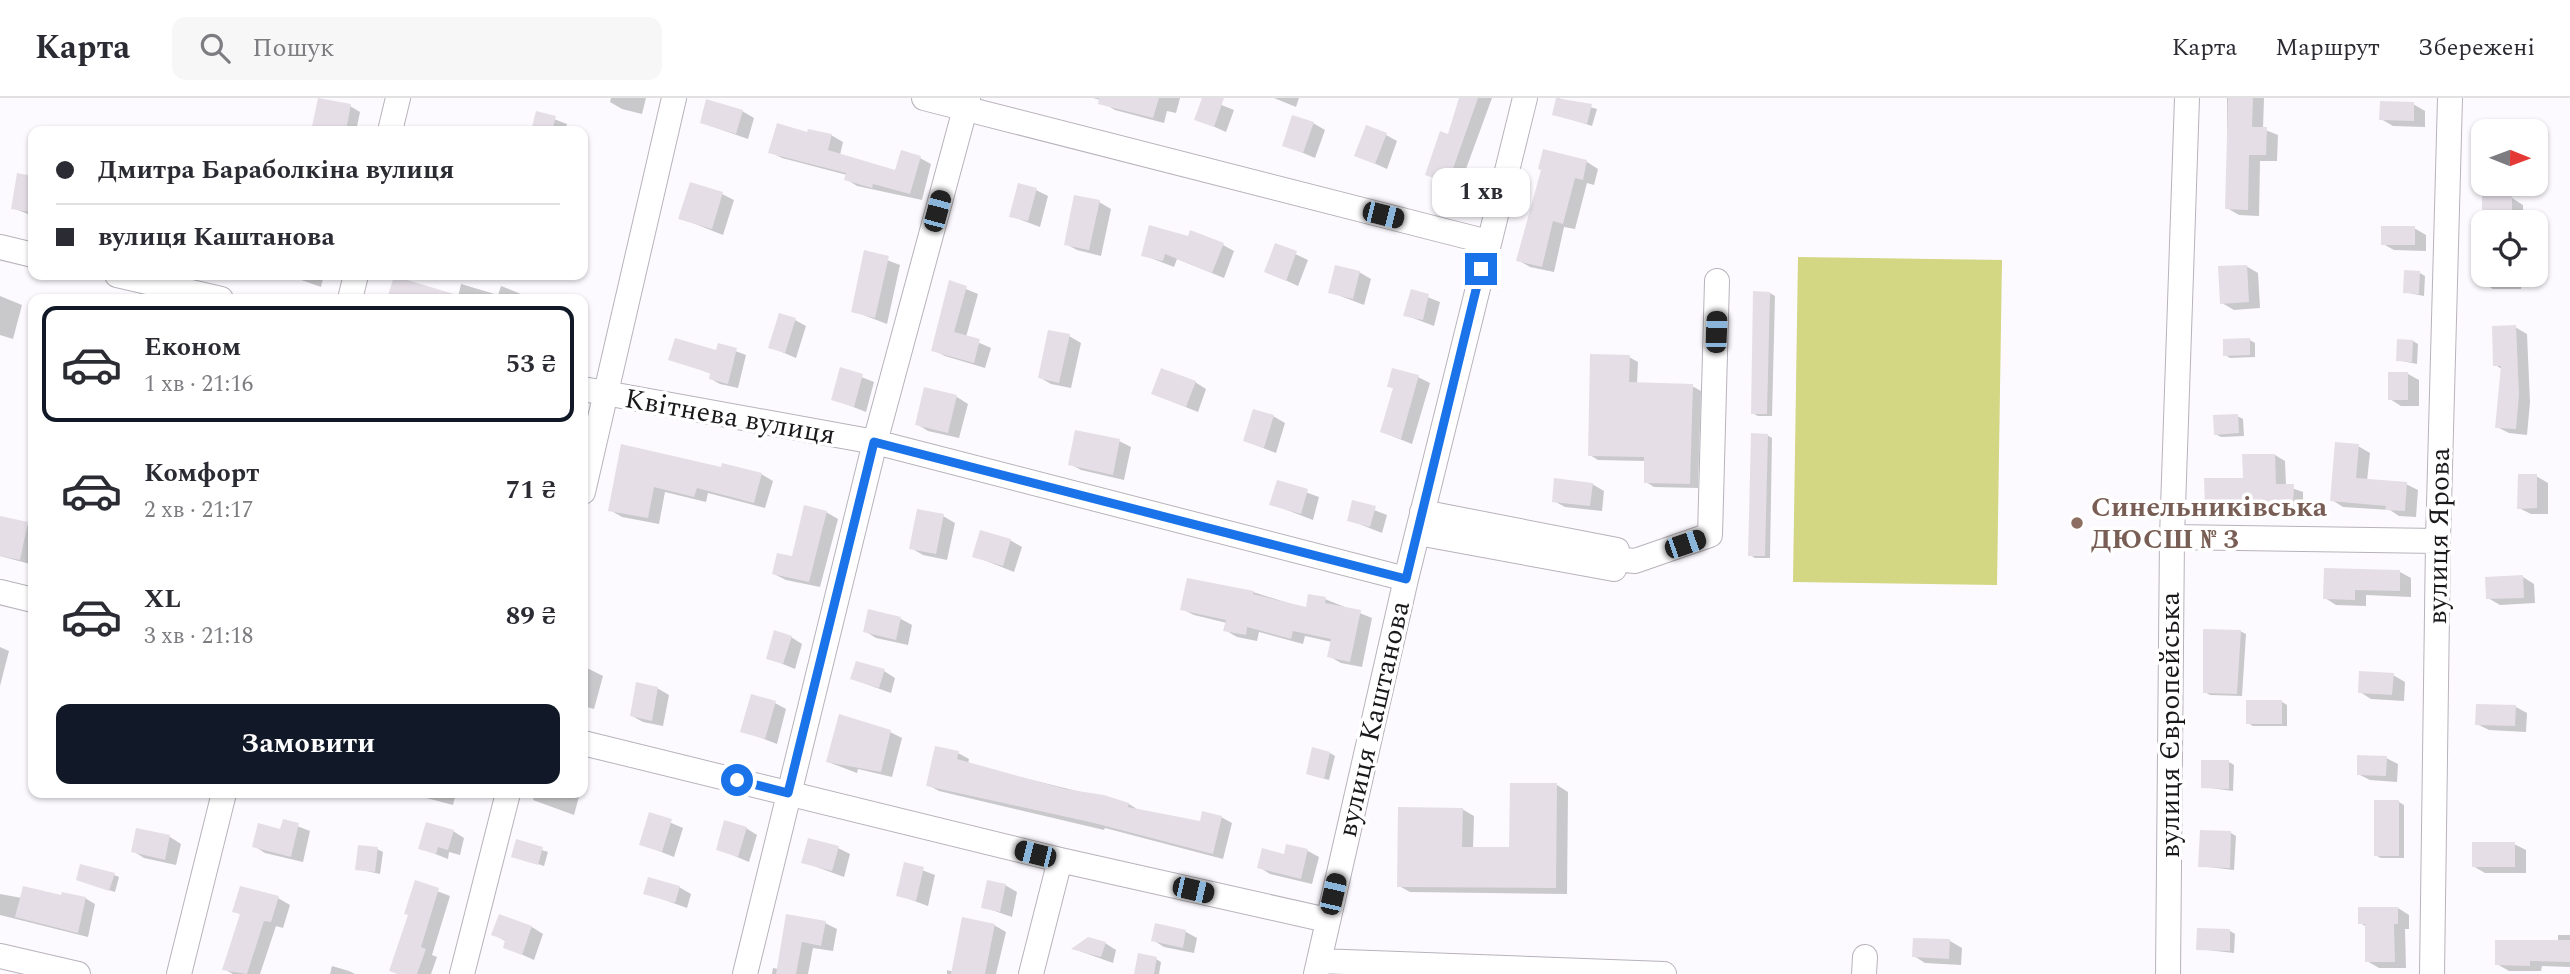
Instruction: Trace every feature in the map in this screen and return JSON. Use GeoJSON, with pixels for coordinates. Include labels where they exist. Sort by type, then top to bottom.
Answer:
{"type":"FeatureCollection","features":[{"type":"Feature","properties":{"kind":"street"},"geometry":{"type":"LineString","coordinates":[[391,126],[398,98]]}},
{"type":"Feature","properties":{"kind":"street"},"geometry":{"type":"LineString","coordinates":[[588,450],[595,392],[674,98]]}},
{"type":"Feature","properties":{"kind":"street"},"geometry":{"type":"LineString","coordinates":[[924,98],[967,103],[1488,242]]}},
{"type":"Feature","properties":{"kind":"street","name":"вулиця Каштанова"},"geometry":{"type":"LineString","coordinates":[[1318,967],[1326,920],[1406,579],[1525,98]]}},
{"type":"Feature","properties":{"kind":"street","name":"вулиця Європейська"},"geometry":{"type":"LineString","coordinates":[[2168,974],[2172,537],[2187,98]]}},
{"type":"Feature","properties":{"kind":"street","name":"вулиця Ярова"},"geometry":{"type":"LineString","coordinates":[[2432,974],[2438,541],[2450,98]]}},
{"type":"Feature","properties":{"kind":"street"},"geometry":{"type":"LineString","coordinates":[[745,974],[874,442],[967,103]]}},
{"type":"Feature","properties":{"kind":"street"},"geometry":{"type":"LineString","coordinates":[[0,247],[28,254]]}},
{"type":"Feature","properties":{"kind":"street"},"geometry":{"type":"LineString","coordinates":[[139,280],[199,294]]}},
{"type":"Feature","properties":{"kind":"street"},"geometry":{"type":"LineString","coordinates":[[1420,523],[1614,569],[1615,559],[1635,561],[1710,535],[1717,281]]}},
{"type":"Feature","properties":{"kind":"street","name":"Квітнева вулиця"},"geometry":{"type":"LineString","coordinates":[[595,392],[874,442],[1406,579]]}},
{"type":"Feature","properties":{"kind":"street"},"geometry":{"type":"LineString","coordinates":[[2172,537],[2438,541]]}},
{"type":"Feature","properties":{"kind":"street"},"geometry":{"type":"LineString","coordinates":[[0,592],[28,599]]}},
{"type":"Feature","properties":{"kind":"street"},"geometry":{"type":"LineString","coordinates":[[588,744],[1060,860],[1326,920]]}},
{"type":"Feature","properties":{"kind":"street"},"geometry":{"type":"LineString","coordinates":[[179,974],[223,798]]}},
{"type":"Feature","properties":{"kind":"street"},"geometry":{"type":"LineString","coordinates":[[462,974],[507,798]]}},
{"type":"Feature","properties":{"kind":"street"},"geometry":{"type":"LineString","coordinates":[[1031,974],[1060,860]]}},
{"type":"Feature","properties":{"kind":"street"},"geometry":{"type":"LineString","coordinates":[[0,956],[78,974]]}},
{"type":"Feature","properties":{"kind":"street"},"geometry":{"type":"LineString","coordinates":[[1318,967],[1664,974]]}},
{"type":"Feature","properties":{"kind":"green space"},"geometry":{"type":"Polygon","coordinates":[[[1798,257],[2002,260],[1997,585],[1793,582],[1798,257]]]}},
{"type":"Feature","properties":{"kind":"building"},"geometry":{"type":"Polygon","coordinates":[[[318,98],[351,104],[347,126],[312,126],[318,98]]]}},
{"type":"Feature","properties":{"kind":"building"},"geometry":{"type":"Polygon","coordinates":[[[1099,98],[1159,98],[1153,118],[1098,104],[1099,98]]]}},
{"type":"Feature","properties":{"kind":"building"},"geometry":{"type":"Polygon","coordinates":[[[1202,98],[1224,98],[1214,127],[1194,120],[1202,98]]]}},
{"type":"Feature","properties":{"kind":"building"},"geometry":{"type":"Polygon","coordinates":[[[1459,98],[1478,98],[1448,183],[1425,175],[1440,131],[1448,134],[1459,98]]]}},
{"type":"Feature","properties":{"kind":"building"},"geometry":{"type":"Polygon","coordinates":[[[1556,98],[1592,104],[1587,124],[1552,115],[1556,98]]]}},
{"type":"Feature","properties":{"kind":"building"},"geometry":{"type":"Polygon","coordinates":[[[2228,98],[2253,98],[2252,127],[2267,127],[2266,155],[2249,155],[2248,210],[2225,209],[2228,98]]]}},
{"type":"Feature","properties":{"kind":"building"},"geometry":{"type":"Polygon","coordinates":[[[706,99],[743,110],[736,134],[700,123],[706,99]]]}},
{"type":"Feature","properties":{"kind":"building"},"geometry":{"type":"Polygon","coordinates":[[[2380,101],[2414,102],[2414,121],[2379,120],[2380,101]]]}},
{"type":"Feature","properties":{"kind":"building"},"geometry":{"type":"Polygon","coordinates":[[[536,111],[556,116],[553,126],[532,126],[536,111]]]}},
{"type":"Feature","properties":{"kind":"building"},"geometry":{"type":"Polygon","coordinates":[[[1292,115],[1314,122],[1303,153],[1282,146],[1292,115]]]}},
{"type":"Feature","properties":{"kind":"building"},"geometry":{"type":"Polygon","coordinates":[[[777,123],[807,132],[808,129],[832,134],[828,150],[895,170],[901,150],[921,156],[910,194],[873,184],[872,188],[844,180],[846,173],[768,153],[777,123]]]}},
{"type":"Feature","properties":{"kind":"building"},"geometry":{"type":"Polygon","coordinates":[[[1366,125],[1387,133],[1375,164],[1354,156],[1366,125]]]}},
{"type":"Feature","properties":{"kind":"building"},"geometry":{"type":"Polygon","coordinates":[[[1543,149],[1587,160],[1583,180],[1575,178],[1563,224],[1553,221],[1542,267],[1516,261],[1541,170],[1538,169],[1543,149]]]}},
{"type":"Feature","properties":{"kind":"building"},"geometry":{"type":"Polygon","coordinates":[[[17,173],[28,175],[28,212],[11,209],[17,173]]]}},
{"type":"Feature","properties":{"kind":"building"},"geometry":{"type":"Polygon","coordinates":[[[690,182],[723,192],[712,229],[678,219],[690,182]]]}},
{"type":"Feature","properties":{"kind":"building"},"geometry":{"type":"Polygon","coordinates":[[[1018,183],[1037,188],[1028,221],[1009,217],[1018,183]]]}},
{"type":"Feature","properties":{"kind":"building"},"geometry":{"type":"Polygon","coordinates":[[[1074,195],[1100,200],[1089,250],[1064,245],[1074,195]]]}},
{"type":"Feature","properties":{"kind":"building"},"geometry":{"type":"Polygon","coordinates":[[[2482,196],[2512,196],[2512,210],[2482,210],[2482,196]]]}},
{"type":"Feature","properties":{"kind":"building"},"geometry":{"type":"Polygon","coordinates":[[[1149,225],[1188,236],[1190,230],[1224,243],[1212,273],[1165,254],[1163,261],[1141,256],[1149,225]]]}},
{"type":"Feature","properties":{"kind":"building"},"geometry":{"type":"Polygon","coordinates":[[[2381,226],[2415,226],[2415,245],[2381,245],[2381,226]]]}},
{"type":"Feature","properties":{"kind":"building"},"geometry":{"type":"Polygon","coordinates":[[[1275,243],[1297,251],[1286,281],[1264,272],[1275,243]]]}},
{"type":"Feature","properties":{"kind":"building"},"geometry":{"type":"Polygon","coordinates":[[[864,250],[889,256],[875,318],[851,312],[864,250]]]}},
{"type":"Feature","properties":{"kind":"building"},"geometry":{"type":"Polygon","coordinates":[[[1335,265],[1360,271],[1353,299],[1328,293],[1335,265]]]}},
{"type":"Feature","properties":{"kind":"building"},"geometry":{"type":"Polygon","coordinates":[[[2247,265],[2249,302],[2220,304],[2218,266],[2247,265]]]}},
{"type":"Feature","properties":{"kind":"building"},"geometry":{"type":"Polygon","coordinates":[[[2404,270],[2420,271],[2419,294],[2403,293],[2404,270]]]}},
{"type":"Feature","properties":{"kind":"building"},"geometry":{"type":"Polygon","coordinates":[[[393,280],[407,280],[454,294],[389,294],[393,280]]]}},
{"type":"Feature","properties":{"kind":"building"},"geometry":{"type":"Polygon","coordinates":[[[949,280],[967,286],[954,332],[980,339],[974,363],[931,351],[949,280]]]}},
{"type":"Feature","properties":{"kind":"building"},"geometry":{"type":"Polygon","coordinates":[[[1411,289],[1429,294],[1423,320],[1403,316],[1411,289]]]}},
{"type":"Feature","properties":{"kind":"building"},"geometry":{"type":"Polygon","coordinates":[[[1753,291],[1770,292],[1767,414],[1751,414],[1753,291]]]}},
{"type":"Feature","properties":{"kind":"building"},"geometry":{"type":"Polygon","coordinates":[[[779,313],[796,318],[785,353],[768,348],[779,313]]]}},
{"type":"Feature","properties":{"kind":"building"},"geometry":{"type":"Polygon","coordinates":[[[2516,325],[2519,395],[2516,429],[2495,428],[2501,366],[2493,366],[2492,326],[2516,325]]]}},
{"type":"Feature","properties":{"kind":"building"},"geometry":{"type":"Polygon","coordinates":[[[1048,330],[1070,334],[1059,383],[1038,378],[1048,330]]]}},
{"type":"Feature","properties":{"kind":"building"},"geometry":{"type":"Polygon","coordinates":[[[675,338],[716,350],[718,343],[737,348],[728,384],[709,379],[710,373],[668,360],[675,338]]]}},
{"type":"Feature","properties":{"kind":"building"},"geometry":{"type":"Polygon","coordinates":[[[2250,338],[2250,355],[2223,356],[2223,339],[2250,338]]]}},
{"type":"Feature","properties":{"kind":"building"},"geometry":{"type":"Polygon","coordinates":[[[2397,339],[2413,340],[2412,362],[2396,361],[2397,339]]]}},
{"type":"Feature","properties":{"kind":"building"},"geometry":{"type":"Polygon","coordinates":[[[1590,354],[1630,355],[1629,382],[1693,384],[1690,484],[1644,483],[1644,457],[1588,456],[1590,354]]]}},
{"type":"Feature","properties":{"kind":"building"},"geometry":{"type":"Polygon","coordinates":[[[840,367],[863,374],[854,407],[831,400],[840,367]]]}},
{"type":"Feature","properties":{"kind":"building"},"geometry":{"type":"Polygon","coordinates":[[[1161,368],[1196,381],[1186,407],[1151,394],[1161,368]]]}},
{"type":"Feature","properties":{"kind":"building"},"geometry":{"type":"Polygon","coordinates":[[[1392,368],[1419,375],[1401,439],[1380,432],[1393,388],[1387,387],[1392,368]]]}},
{"type":"Feature","properties":{"kind":"building"},"geometry":{"type":"Polygon","coordinates":[[[2388,372],[2408,372],[2408,400],[2388,400],[2388,372]]]}},
{"type":"Feature","properties":{"kind":"building"},"geometry":{"type":"Polygon","coordinates":[[[924,387],[957,395],[948,433],[915,425],[924,387]]]}},
{"type":"Feature","properties":{"kind":"building"},"geometry":{"type":"Polygon","coordinates":[[[1253,409],[1274,415],[1264,448],[1243,441],[1253,409]]]}},
{"type":"Feature","properties":{"kind":"building"},"geometry":{"type":"Polygon","coordinates":[[[2238,414],[2239,433],[2214,435],[2213,415],[2238,414]]]}},
{"type":"Feature","properties":{"kind":"building"},"geometry":{"type":"Polygon","coordinates":[[[1075,430],[1120,439],[1113,475],[1068,465],[1075,430]]]}},
{"type":"Feature","properties":{"kind":"building"},"geometry":{"type":"Polygon","coordinates":[[[1751,433],[1768,434],[1765,556],[1748,556],[1751,433]]]}},
{"type":"Feature","properties":{"kind":"building"},"geometry":{"type":"Polygon","coordinates":[[[2335,442],[2359,444],[2356,478],[2407,482],[2405,511],[2385,510],[2386,506],[2330,501],[2335,442]]]}},
{"type":"Feature","properties":{"kind":"building"},"geometry":{"type":"Polygon","coordinates":[[[621,444],[721,467],[722,463],[762,473],[754,503],[697,488],[694,497],[654,487],[648,518],[608,511],[621,444]]]}},
{"type":"Feature","properties":{"kind":"building"},"geometry":{"type":"Polygon","coordinates":[[[2242,454],[2275,454],[2276,484],[2294,484],[2293,508],[2205,509],[2204,478],[2243,478],[2242,454]]]}},
{"type":"Feature","properties":{"kind":"building"},"geometry":{"type":"Polygon","coordinates":[[[2518,474],[2537,474],[2537,508],[2517,509],[2518,474]]]}},
{"type":"Feature","properties":{"kind":"building"},"geometry":{"type":"Polygon","coordinates":[[[1554,478],[1593,483],[1590,506],[1552,502],[1554,478]]]}},
{"type":"Feature","properties":{"kind":"building"},"geometry":{"type":"Polygon","coordinates":[[[1277,480],[1308,489],[1301,514],[1269,505],[1277,480]]]}},
{"type":"Feature","properties":{"kind":"building"},"geometry":{"type":"Polygon","coordinates":[[[1352,500],[1376,506],[1370,527],[1347,521],[1352,500]]]}},
{"type":"Feature","properties":{"kind":"building"},"geometry":{"type":"Polygon","coordinates":[[[804,505],[827,511],[809,582],[772,574],[777,553],[792,556],[804,505]]]}},
{"type":"Feature","properties":{"kind":"building"},"geometry":{"type":"Polygon","coordinates":[[[917,509],[944,514],[936,554],[909,549],[917,509]]]}},
{"type":"Feature","properties":{"kind":"building"},"geometry":{"type":"Polygon","coordinates":[[[0,516],[28,522],[20,560],[0,556],[0,516]]]}},
{"type":"Feature","properties":{"kind":"building"},"geometry":{"type":"Polygon","coordinates":[[[980,530],[1011,539],[1003,566],[972,557],[980,530]]]}},
{"type":"Feature","properties":{"kind":"building"},"geometry":{"type":"Polygon","coordinates":[[[2324,568],[2400,570],[2400,591],[2355,590],[2355,600],[2323,599],[2324,568]]]}},
{"type":"Feature","properties":{"kind":"building"},"geometry":{"type":"Polygon","coordinates":[[[2523,575],[2524,598],[2486,599],[2485,577],[2523,575]]]}},
{"type":"Feature","properties":{"kind":"building"},"geometry":{"type":"Polygon","coordinates":[[[1187,578],[1254,591],[1253,594],[1306,607],[1308,594],[1326,597],[1325,603],[1361,610],[1350,662],[1327,657],[1331,639],[1293,631],[1291,639],[1247,627],[1246,635],[1223,631],[1226,620],[1180,610],[1187,578]]]}},
{"type":"Feature","properties":{"kind":"building"},"geometry":{"type":"Polygon","coordinates":[[[868,609],[901,617],[896,640],[863,632],[868,609]]]}},
{"type":"Feature","properties":{"kind":"building"},"geometry":{"type":"Polygon","coordinates":[[[2203,629],[2241,630],[2237,694],[2203,693],[2203,629]]]}},
{"type":"Feature","properties":{"kind":"building"},"geometry":{"type":"Polygon","coordinates":[[[774,630],[792,636],[783,664],[766,659],[774,630]]]}},
{"type":"Feature","properties":{"kind":"building"},"geometry":{"type":"Polygon","coordinates":[[[856,661],[885,669],[879,688],[850,679],[856,661]]]}},
{"type":"Feature","properties":{"kind":"building"},"geometry":{"type":"Polygon","coordinates":[[[2359,671],[2394,673],[2392,695],[2358,693],[2359,671]]]}},
{"type":"Feature","properties":{"kind":"building"},"geometry":{"type":"Polygon","coordinates":[[[636,682],[658,687],[652,721],[630,716],[636,682]]]}},
{"type":"Feature","properties":{"kind":"building"},"geometry":{"type":"Polygon","coordinates":[[[751,694],[776,701],[765,739],[740,732],[751,694]]]}},
{"type":"Feature","properties":{"kind":"building"},"geometry":{"type":"Polygon","coordinates":[[[2246,700],[2282,700],[2282,724],[2246,724],[2246,700]]]}},
{"type":"Feature","properties":{"kind":"building"},"geometry":{"type":"Polygon","coordinates":[[[2476,704],[2516,705],[2515,726],[2475,725],[2476,704]]]}},
{"type":"Feature","properties":{"kind":"building"},"geometry":{"type":"Polygon","coordinates":[[[839,714],[891,730],[881,772],[826,762],[839,714]]]}},
{"type":"Feature","properties":{"kind":"building"},"geometry":{"type":"Polygon","coordinates":[[[935,746],[959,751],[957,759],[1065,789],[1104,795],[1129,803],[1128,807],[1200,821],[1202,811],[1222,816],[1213,854],[1094,823],[926,786],[935,746]]]}},
{"type":"Feature","properties":{"kind":"building"},"geometry":{"type":"Polygon","coordinates":[[[1312,747],[1330,752],[1324,779],[1306,774],[1312,747]]]}},
{"type":"Feature","properties":{"kind":"building"},"geometry":{"type":"Polygon","coordinates":[[[2357,755],[2387,756],[2386,776],[2357,775],[2357,755]]]}},
{"type":"Feature","properties":{"kind":"building"},"geometry":{"type":"Polygon","coordinates":[[[2201,760],[2229,760],[2229,789],[2201,788],[2201,760]]]}},
{"type":"Feature","properties":{"kind":"building"},"geometry":{"type":"Polygon","coordinates":[[[1510,783],[1557,783],[1556,888],[1397,887],[1398,807],[1463,808],[1462,847],[1509,847],[1510,783]]]}},
{"type":"Feature","properties":{"kind":"building"},"geometry":{"type":"Polygon","coordinates":[[[2374,800],[2399,800],[2399,856],[2374,856],[2374,800]]]}},
{"type":"Feature","properties":{"kind":"building"},"geometry":{"type":"Polygon","coordinates":[[[649,812],[672,819],[662,852],[639,845],[649,812]]]}},
{"type":"Feature","properties":{"kind":"building"},"geometry":{"type":"Polygon","coordinates":[[[283,819],[299,823],[291,857],[252,847],[258,823],[280,829],[283,819]]]}},
{"type":"Feature","properties":{"kind":"building"},"geometry":{"type":"Polygon","coordinates":[[[724,820],[747,827],[738,857],[716,850],[724,820]]]}},
{"type":"Feature","properties":{"kind":"building"},"geometry":{"type":"Polygon","coordinates":[[[426,822],[454,830],[448,850],[438,847],[436,854],[418,849],[426,822]]]}},
{"type":"Feature","properties":{"kind":"building"},"geometry":{"type":"Polygon","coordinates":[[[136,828],[170,835],[165,860],[131,852],[136,828]]]}},
{"type":"Feature","properties":{"kind":"building"},"geometry":{"type":"Polygon","coordinates":[[[2200,830],[2231,831],[2230,868],[2198,867],[2200,830]]]}},
{"type":"Feature","properties":{"kind":"building"},"geometry":{"type":"Polygon","coordinates":[[[808,838],[839,846],[832,871],[801,863],[808,838]]]}},
{"type":"Feature","properties":{"kind":"building"},"geometry":{"type":"Polygon","coordinates":[[[516,839],[543,847],[538,865],[511,857],[516,839]]]}},
{"type":"Feature","properties":{"kind":"building"},"geometry":{"type":"Polygon","coordinates":[[[2472,842],[2515,842],[2515,867],[2472,867],[2472,842]]]}},
{"type":"Feature","properties":{"kind":"building"},"geometry":{"type":"Polygon","coordinates":[[[1286,844],[1308,849],[1301,879],[1257,868],[1262,848],[1284,854],[1286,844]]]}},
{"type":"Feature","properties":{"kind":"building"},"geometry":{"type":"Polygon","coordinates":[[[358,845],[378,847],[375,872],[355,870],[358,845]]]}},
{"type":"Feature","properties":{"kind":"building"},"geometry":{"type":"Polygon","coordinates":[[[904,862],[924,867],[916,901],[896,896],[904,862]]]}},
{"type":"Feature","properties":{"kind":"building"},"geometry":{"type":"Polygon","coordinates":[[[80,864],[115,873],[109,891],[76,880],[80,864]]]}},
{"type":"Feature","properties":{"kind":"building"},"geometry":{"type":"Polygon","coordinates":[[[648,877],[680,886],[675,903],[643,894],[648,877]]]}},
{"type":"Feature","properties":{"kind":"building"},"geometry":{"type":"Polygon","coordinates":[[[415,880],[439,888],[421,947],[426,949],[417,974],[398,974],[389,971],[408,915],[404,914],[415,880]]]}},
{"type":"Feature","properties":{"kind":"building"},"geometry":{"type":"Polygon","coordinates":[[[987,880],[1006,884],[1000,912],[981,908],[987,880]]]}},
{"type":"Feature","properties":{"kind":"building"},"geometry":{"type":"Polygon","coordinates":[[[23,886],[61,895],[62,892],[86,897],[78,933],[15,917],[23,886]]]}},
{"type":"Feature","properties":{"kind":"building"},"geometry":{"type":"Polygon","coordinates":[[[240,886],[279,896],[271,922],[264,921],[247,974],[222,970],[240,914],[232,912],[240,886]]]}},
{"type":"Feature","properties":{"kind":"building"},"geometry":{"type":"Polygon","coordinates":[[[2358,907],[2398,907],[2398,924],[2394,924],[2395,962],[2365,962],[2365,924],[2358,924],[2358,907]]]}},
{"type":"Feature","properties":{"kind":"building"},"geometry":{"type":"Polygon","coordinates":[[[499,914],[532,926],[522,955],[503,948],[505,940],[491,935],[499,914]]]}},
{"type":"Feature","properties":{"kind":"building"},"geometry":{"type":"Polygon","coordinates":[[[786,914],[826,921],[821,946],[802,942],[796,974],[776,974],[786,914]]]}},
{"type":"Feature","properties":{"kind":"building"},"geometry":{"type":"Polygon","coordinates":[[[962,917],[995,924],[985,974],[951,974],[962,917]]]}},
{"type":"Feature","properties":{"kind":"building"},"geometry":{"type":"Polygon","coordinates":[[[1155,923],[1186,930],[1183,948],[1151,941],[1155,923]]]}},
{"type":"Feature","properties":{"kind":"building"},"geometry":{"type":"Polygon","coordinates":[[[2197,928],[2230,929],[2230,951],[2196,950],[2197,928]]]}},
{"type":"Feature","properties":{"kind":"building"},"geometry":{"type":"Polygon","coordinates":[[[1088,937],[1106,942],[1101,957],[1071,949],[1088,937]]]}},
{"type":"Feature","properties":{"kind":"building"},"geometry":{"type":"Polygon","coordinates":[[[1913,938],[1950,939],[1949,959],[1912,957],[1913,938]]]}},
{"type":"Feature","properties":{"kind":"building"},"geometry":{"type":"Polygon","coordinates":[[[2495,940],[2570,940],[2570,962],[2530,961],[2530,966],[2495,965],[2495,940]]]}},
{"type":"Feature","properties":{"kind":"building"},"geometry":{"type":"Polygon","coordinates":[[[1138,953],[1157,957],[1154,974],[1134,974],[1138,953]]]}},
{"type":"Feature","properties":{"kind":"place","name":"Синельниківська ДЮСШ № 3"},"geometry":{"type":"Point","coordinates":[2077,523]}},
{"type":"Feature","properties":{"kind":"route"},"geometry":{"type":"LineString","coordinates":[[737,780],[788,793],[874,442],[1406,579],[1481,269]]}}]}
